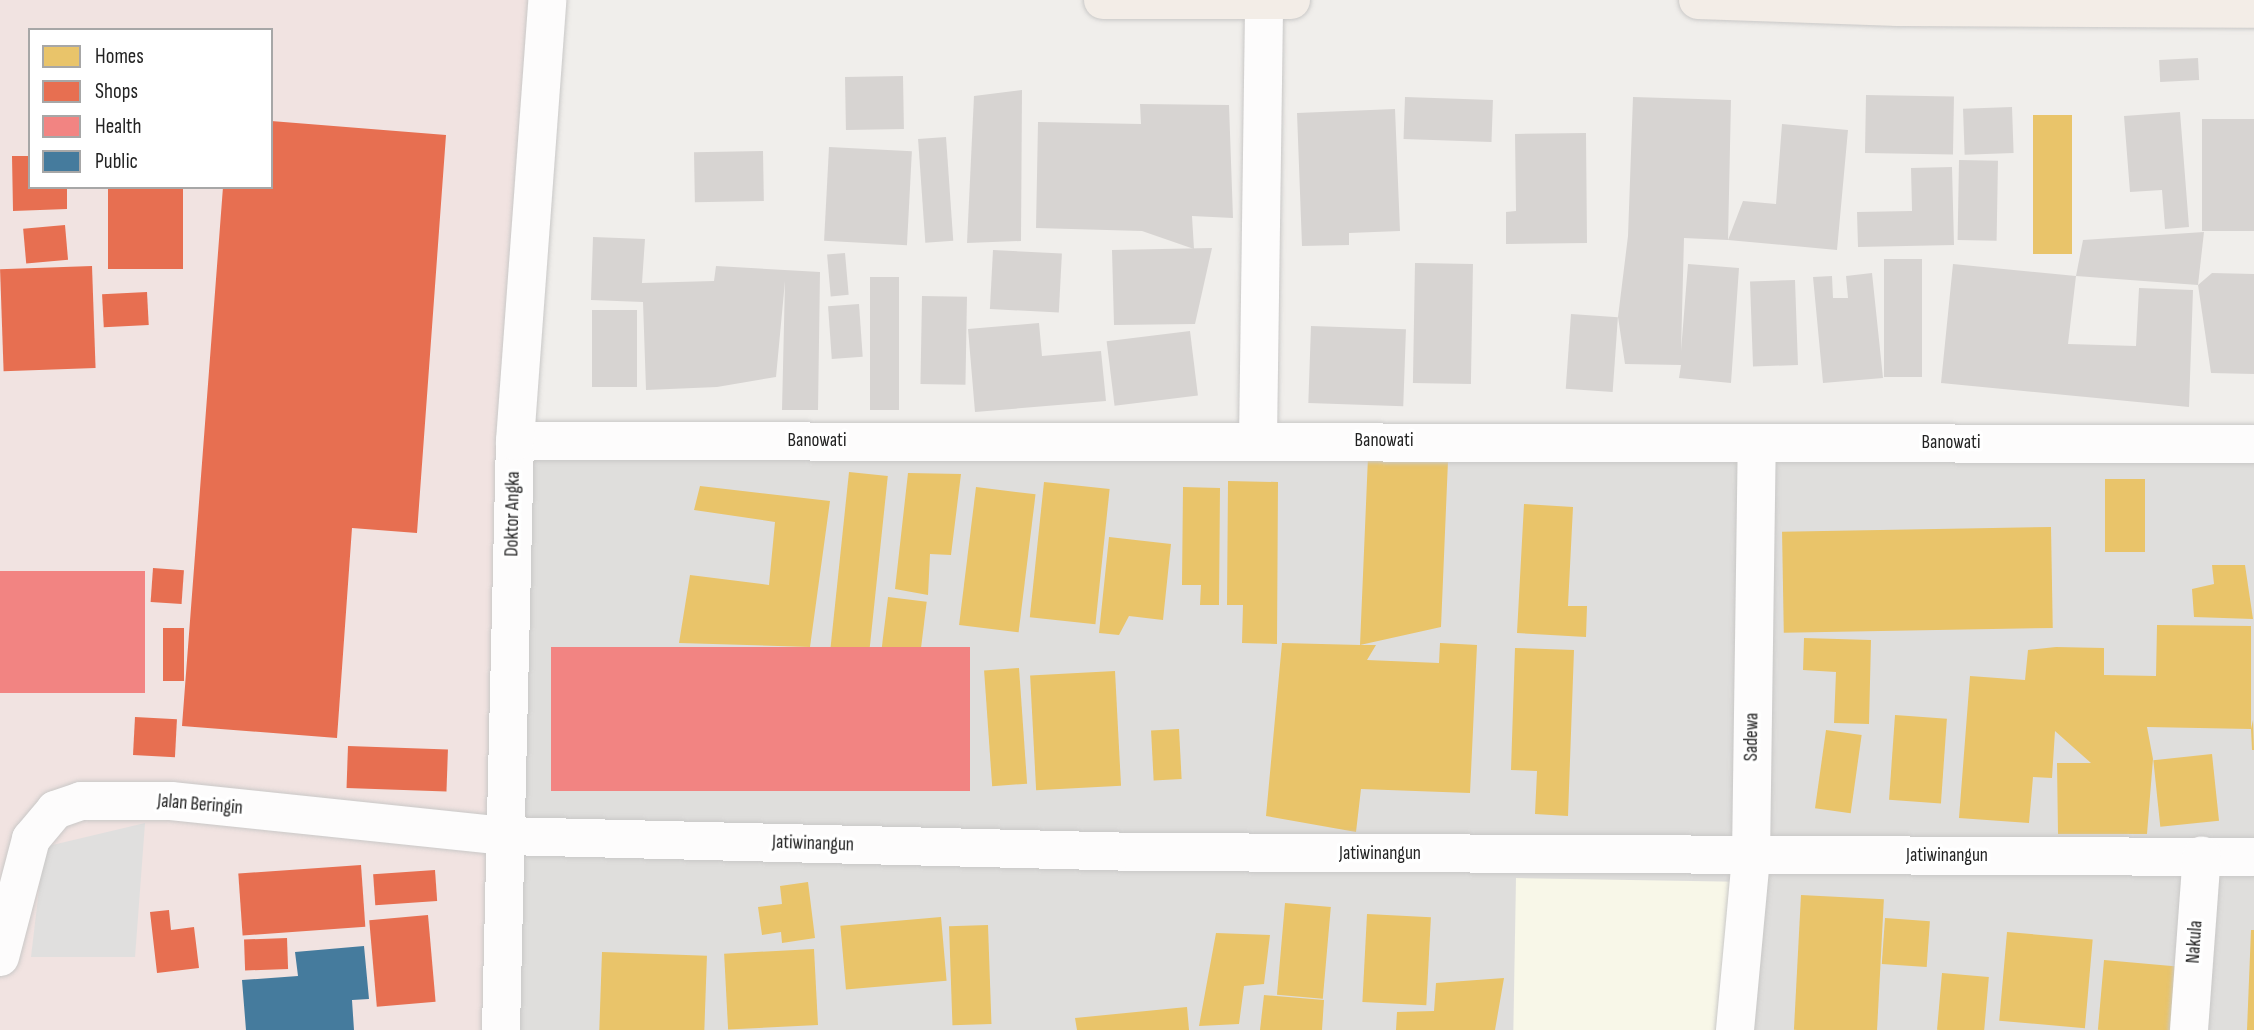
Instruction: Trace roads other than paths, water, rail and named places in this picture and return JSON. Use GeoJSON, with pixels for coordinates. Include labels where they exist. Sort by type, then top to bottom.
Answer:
{"type":"FeatureCollection","features":[{"type":"Feature","properties":{"kind":"main road"},"geometry":{"type":"LineString","coordinates":[[1103,0],[1290,0]]}},
{"type":"Feature","properties":{"kind":"main road"},"geometry":{"type":"LineString","coordinates":[[1698,0],[2247,6]]}},
{"type":"Feature","properties":{"kind":"street","name":"Doktor Angka"},"geometry":{"type":"LineString","coordinates":[[501,1030],[515,441],[547,0]]}},
{"type":"Feature","properties":{"kind":"street"},"geometry":{"type":"LineString","coordinates":[[1258,440],[1265,1]]}},
{"type":"Feature","properties":{"kind":"street","name":"Banowati"},"geometry":{"type":"LineString","coordinates":[[515,441],[1258,440],[2254,444]]}},
{"type":"Feature","properties":{"kind":"street","name":"Sadewa"},"geometry":{"type":"LineString","coordinates":[[1735,1030],[1751,857],[1757,443]]}},
{"type":"Feature","properties":{"kind":"street","name":"Jalan Beringin"},"geometry":{"type":"LineString","coordinates":[[0,957],[31,839],[55,810],[81,801],[171,801],[506,836]]}},
{"type":"Feature","properties":{"kind":"street","name":"Jatiwinangun"},"geometry":{"type":"LineString","coordinates":[[506,836],[1137,852],[1751,857],[2254,857]]}},
{"type":"Feature","properties":{"kind":"street","name":"Nakula"},"geometry":{"type":"LineString","coordinates":[[2189,1030],[2202,855]]}}]}
